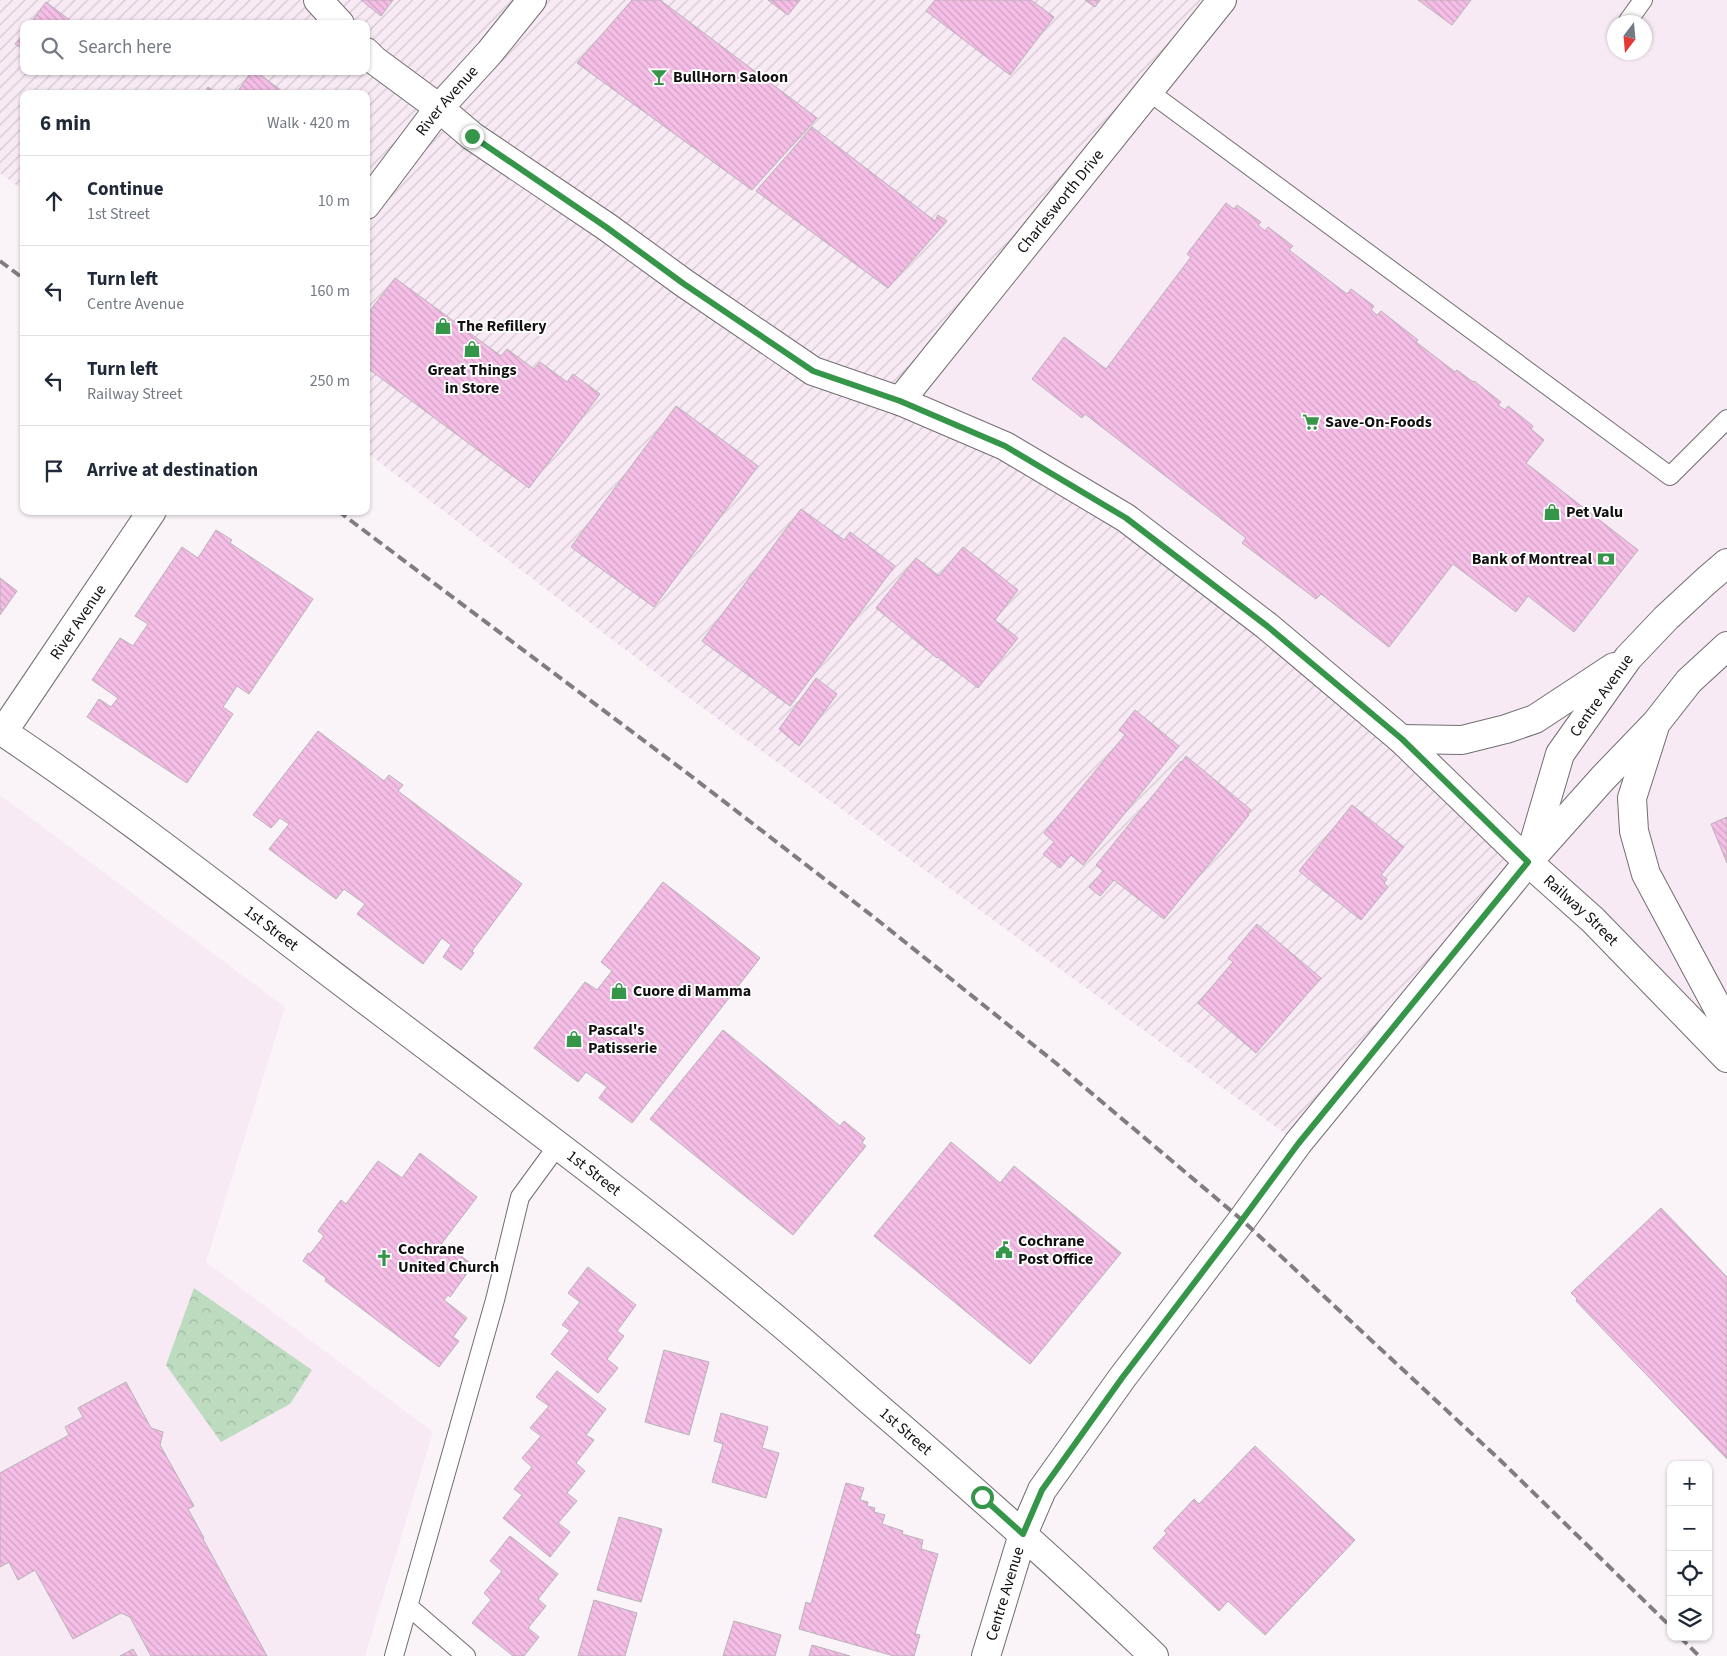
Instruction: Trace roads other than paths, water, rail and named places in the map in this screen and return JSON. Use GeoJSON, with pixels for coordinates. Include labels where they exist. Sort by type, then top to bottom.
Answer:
{"type":"FeatureCollection","features":[{"type":"Feature","properties":{"kind":"street"},"geometry":{"type":"LineString","coordinates":[[318,0],[336,20]]}},
{"type":"Feature","properties":{"kind":"street","name":"River Avenue"},"geometry":{"type":"LineString","coordinates":[[370,200],[439,108],[490,52],[532,0]]}},
{"type":"Feature","properties":{"kind":"street","name":"Charlesworth Drive"},"geometry":{"type":"LineString","coordinates":[[900,401],[1222,0]]}},
{"type":"Feature","properties":{"kind":"street","name":"Railway Street"},"geometry":{"type":"LineString","coordinates":[[370,56],[439,108],[472,136],[606,227],[684,284],[813,371],[900,401],[1005,446],[1126,518],[1267,626],[1402,739],[1528,862],[1593,920],[1727,1058]]}},
{"type":"Feature","properties":{"kind":"street","name":"River Avenue"},"geometry":{"type":"LineString","coordinates":[[1,731],[149,515]]}},
{"type":"Feature","properties":{"kind":"street","name":"Centre Avenue"},"geometry":{"type":"LineString","coordinates":[[1528,862],[1560,754],[1628,658],[1666,618],[1727,564]]}},
{"type":"Feature","properties":{"kind":"street","name":"Centre Avenue"},"geometry":{"type":"LineString","coordinates":[[986,1656],[1023,1534],[1042,1490],[1122,1378],[1298,1144],[1528,862],[1603,778],[1656,723],[1689,681],[1727,646]]}},
{"type":"Feature","properties":{"kind":"street"},"geometry":{"type":"LineString","coordinates":[[1402,739],[1462,740],[1506,729],[1535,719],[1628,658]]}},
{"type":"Feature","properties":{"kind":"street"},"geometry":{"type":"LineString","coordinates":[[1656,723],[1632,798],[1634,831],[1646,874],[1727,1025]]}},
{"type":"Feature","properties":{"kind":"street","name":"1st Street"},"geometry":{"type":"LineString","coordinates":[[1,731],[39,756],[191,868],[558,1145],[760,1306],[1023,1534],[1154,1656]]}},
{"type":"Feature","properties":{"kind":"lane"},"geometry":{"type":"LineString","coordinates":[[1632,15],[1643,0]]}},
{"type":"Feature","properties":{"kind":"lane"},"geometry":{"type":"LineString","coordinates":[[1148,91],[1670,476],[1727,419]]}},
{"type":"Feature","properties":{"kind":"lane"},"geometry":{"type":"LineString","coordinates":[[394,1656],[495,1300],[520,1197],[558,1145]]}},
{"type":"Feature","properties":{"kind":"lane"},"geometry":{"type":"LineString","coordinates":[[408,1606],[466,1656]]}},
{"type":"Feature","properties":{"kind":"railway"},"geometry":{"type":"LineString","coordinates":[[0,261],[20,276]]}},
{"type":"Feature","properties":{"kind":"railway"},"geometry":{"type":"LineString","coordinates":[[343,515],[691,776],[875,918],[1057,1064],[1242,1220],[1500,1460],[1667,1623]]}},
{"type":"Feature","properties":{"kind":"railway"},"geometry":{"type":"LineString","coordinates":[[1684,1641],[1699,1656]]}},
{"type":"Feature","properties":{"kind":"place","name":"BullHorn Saloon"},"geometry":{"type":"Point","coordinates":[659,77]}},
{"type":"Feature","properties":{"kind":"place","name":"The Refillery"},"geometry":{"type":"Point","coordinates":[443,326]}},
{"type":"Feature","properties":{"kind":"place","name":"Great Things in Store"},"geometry":{"type":"Point","coordinates":[472,349]}},
{"type":"Feature","properties":{"kind":"place","name":"Save-On-Foods"},"geometry":{"type":"Point","coordinates":[1311,422]}},
{"type":"Feature","properties":{"kind":"place","name":"Pet Valu"},"geometry":{"type":"Point","coordinates":[1552,512]}},
{"type":"Feature","properties":{"kind":"place","name":"Bank of Montreal"},"geometry":{"type":"Point","coordinates":[1606,559]}},
{"type":"Feature","properties":{"kind":"place","name":"Cuore di Mamma"},"geometry":{"type":"Point","coordinates":[619,991]}},
{"type":"Feature","properties":{"kind":"place","name":"Pascal's Patisserie"},"geometry":{"type":"Point","coordinates":[574,1039]}},
{"type":"Feature","properties":{"kind":"place","name":"Cochrane Post Office"},"geometry":{"type":"Point","coordinates":[1004,1250]}},
{"type":"Feature","properties":{"kind":"place","name":"Cochrane United Church"},"geometry":{"type":"Point","coordinates":[384,1258]}}]}
